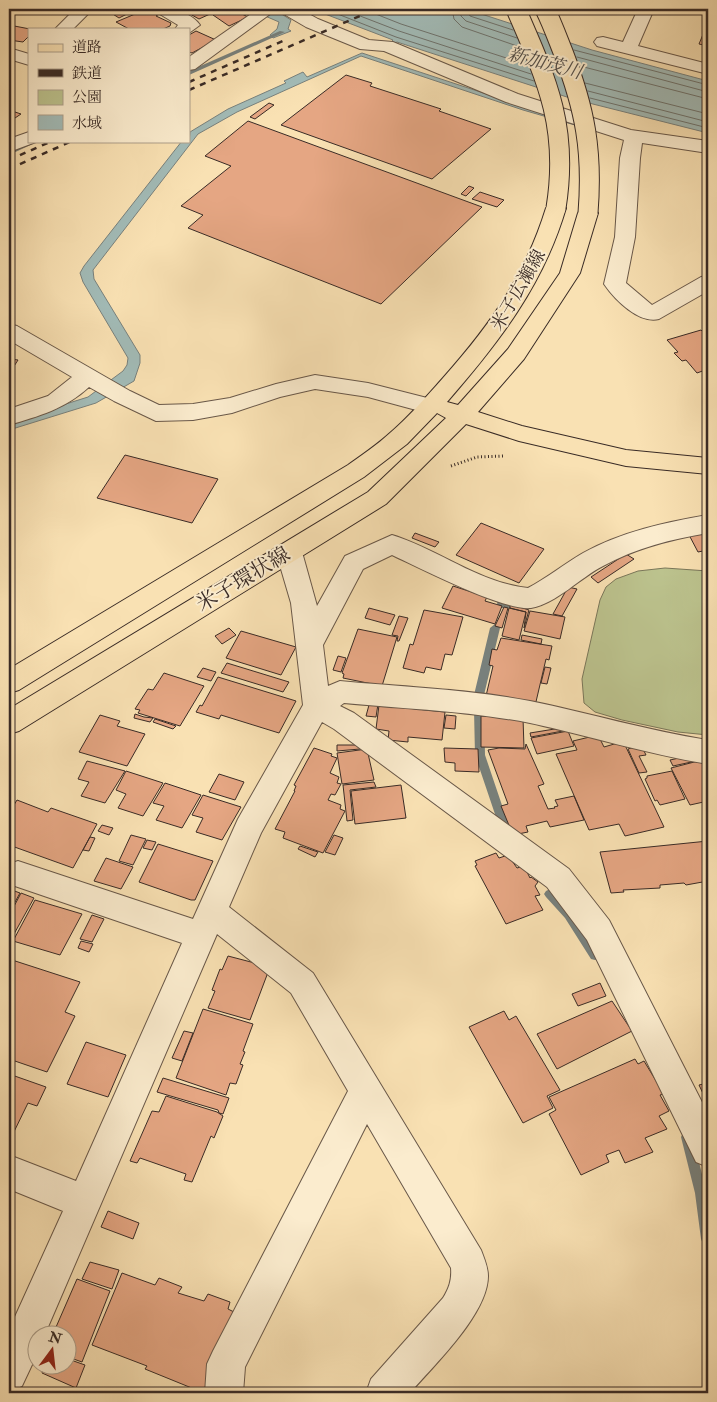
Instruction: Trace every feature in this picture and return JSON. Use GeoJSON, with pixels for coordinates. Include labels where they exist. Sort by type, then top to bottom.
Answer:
{"type":"FeatureCollection","features":[{"type":"Feature","properties":{"kind":"main road","name":"米子広瀬線"},"geometry":{"type":"LineString","coordinates":[[431,406],[481,349],[510,310],[535,268],[551,227],[560,192],[562,152],[555,108],[539,60],[516,9]]}},
{"type":"Feature","properties":{"kind":"main road","name":"米子広瀬線"},"geometry":{"type":"LineString","coordinates":[[462,414],[516,354],[570,272],[588,213],[592,180],[591,154],[586,124],[576,86],[545,9]]}},
{"type":"Feature","properties":{"kind":"main road"},"geometry":{"type":"LineString","coordinates":[[431,406],[519,433],[626,458],[708,466]]}},
{"type":"Feature","properties":{"kind":"main road","name":"米子環状線"},"geometry":{"type":"LineString","coordinates":[[9,682],[356,471],[403,435],[431,406]]}},
{"type":"Feature","properties":{"kind":"main road","name":"米子環状線"},"geometry":{"type":"LineString","coordinates":[[9,723],[230,586],[377,498],[462,414]]}},
{"type":"Feature","properties":{"kind":"street"},"geometry":{"type":"LineString","coordinates":[[64,28],[85,9]]}},
{"type":"Feature","properties":{"kind":"street"},"geometry":{"type":"LineString","coordinates":[[164,9],[187,27],[199,26],[228,38]]}},
{"type":"Feature","properties":{"kind":"street"},"geometry":{"type":"LineString","coordinates":[[288,9],[312,23],[366,45],[387,46],[512,98],[634,136],[708,147]]}},
{"type":"Feature","properties":{"kind":"street"},"geometry":{"type":"LineString","coordinates":[[628,49],[646,9]]}},
{"type":"Feature","properties":{"kind":"street"},"geometry":{"type":"LineString","coordinates":[[190,64],[264,12]]}},
{"type":"Feature","properties":{"kind":"street"},"geometry":{"type":"LineString","coordinates":[[603,42],[708,69]]}},
{"type":"Feature","properties":{"kind":"street"},"geometry":{"type":"LineString","coordinates":[[9,53],[28,60]]}},
{"type":"Feature","properties":{"kind":"street"},"geometry":{"type":"LineString","coordinates":[[634,136],[630,158],[626,237],[615,284],[636,304],[651,314],[701,286],[708,308]]}},
{"type":"Feature","properties":{"kind":"street"},"geometry":{"type":"LineString","coordinates":[[9,146],[28,138]]}},
{"type":"Feature","properties":{"kind":"street"},"geometry":{"type":"LineString","coordinates":[[9,331],[93,382]]}},
{"type":"Feature","properties":{"kind":"street"},"geometry":{"type":"LineString","coordinates":[[9,343],[156,413],[193,412],[232,405],[276,391],[315,382],[368,390],[431,406]]}},
{"type":"Feature","properties":{"kind":"street"},"geometry":{"type":"LineString","coordinates":[[9,417],[58,401],[93,382]]}},
{"type":"Feature","properties":{"kind":"street"},"geometry":{"type":"LineString","coordinates":[[310,644],[354,563],[392,544],[509,596],[531,598],[593,560],[627,545],[660,534],[708,524]]}},
{"type":"Feature","properties":{"kind":"street"},"geometry":{"type":"LineString","coordinates":[[289,552],[304,603],[317,706]]}},
{"type":"Feature","properties":{"kind":"street"},"geometry":{"type":"LineString","coordinates":[[9,1373],[248,828],[317,706],[340,692],[472,704],[529,712],[668,746],[708,752]]}},
{"type":"Feature","properties":{"kind":"street"},"geometry":{"type":"LineString","coordinates":[[317,706],[344,721],[558,878],[598,930],[708,1150]]}},
{"type":"Feature","properties":{"kind":"street"},"geometry":{"type":"LineString","coordinates":[[18,874],[206,923],[302,983],[468,1263],[470,1276],[467,1293],[456,1311],[385,1393]]}},
{"type":"Feature","properties":{"kind":"street"},"geometry":{"type":"LineString","coordinates":[[224,1393],[226,1364],[366,1090]]}},
{"type":"Feature","properties":{"kind":"street"},"geometry":{"type":"LineString","coordinates":[[9,1172],[85,1202]]}},
{"type":"Feature","properties":{"kind":"green space"},"geometry":{"type":"Polygon","coordinates":[[[665,568],[708,571],[708,735],[678,732],[622,720],[595,712],[584,703],[582,679],[600,600],[606,587],[616,579],[638,571],[665,568]]]}},
{"type":"Feature","properties":{"kind":"water"},"geometry":{"type":"Polygon","coordinates":[[[249,9],[275,10],[291,20],[288,29],[291,31],[273,38],[270,35],[277,29],[279,22],[249,9]]]}},
{"type":"Feature","properties":{"kind":"water","name":"新加茂川"},"geometry":{"type":"Polygon","coordinates":[[[312,9],[466,9],[592,50],[708,81],[708,133],[573,99],[397,42],[393,44],[390,43],[393,40],[312,9]]]}},
{"type":"Feature","properties":{"kind":"water"},"geometry":{"type":"Polygon","coordinates":[[[362,53],[620,138],[523,110],[361,56],[237,112],[198,134],[93,270],[94,279],[140,355],[140,363],[134,381],[96,403],[9,430],[9,422],[88,397],[123,371],[127,365],[128,358],[83,282],[80,273],[181,142],[190,142],[190,132],[228,109],[286,83],[284,81],[303,72],[307,77],[362,53]]]}},
{"type":"Feature","properties":{"kind":"building"},"geometry":{"type":"Polygon","coordinates":[[[105,9],[125,9],[131,12],[119,18],[105,9]]]}},
{"type":"Feature","properties":{"kind":"building"},"geometry":{"type":"Polygon","coordinates":[[[147,9],[159,14],[156,16],[171,23],[170,26],[165,28],[127,28],[116,22],[147,9]]]}},
{"type":"Feature","properties":{"kind":"building"},"geometry":{"type":"Polygon","coordinates":[[[221,9],[199,19],[183,10],[221,9]]]}},
{"type":"Feature","properties":{"kind":"building"},"geometry":{"type":"Polygon","coordinates":[[[227,9],[232,9],[248,17],[229,26],[213,15],[227,9]]]}},
{"type":"Feature","properties":{"kind":"building"},"geometry":{"type":"Polygon","coordinates":[[[9,25],[28,29],[28,37],[23,42],[9,40],[9,25]]]}},
{"type":"Feature","properties":{"kind":"building"},"geometry":{"type":"Polygon","coordinates":[[[196,31],[216,40],[192,53],[190,52],[190,34],[196,31]]]}},
{"type":"Feature","properties":{"kind":"building"},"geometry":{"type":"Polygon","coordinates":[[[704,32],[708,32],[708,46],[699,44],[704,32]]]}},
{"type":"Feature","properties":{"kind":"building"},"geometry":{"type":"Polygon","coordinates":[[[346,75],[372,83],[370,86],[441,109],[439,111],[491,129],[432,179],[281,125],[346,75]]]}},
{"type":"Feature","properties":{"kind":"building"},"geometry":{"type":"Polygon","coordinates":[[[269,103],[274,105],[255,119],[250,117],[269,103]]]}},
{"type":"Feature","properties":{"kind":"building"},"geometry":{"type":"Polygon","coordinates":[[[9,110],[21,114],[9,122],[9,110]]]}},
{"type":"Feature","properties":{"kind":"building"},"geometry":{"type":"Polygon","coordinates":[[[248,121],[482,207],[381,304],[188,228],[203,215],[181,206],[231,166],[205,156],[248,121]]]}},
{"type":"Feature","properties":{"kind":"building"},"geometry":{"type":"Polygon","coordinates":[[[469,186],[474,188],[466,196],[461,194],[469,186]]]}},
{"type":"Feature","properties":{"kind":"building"},"geometry":{"type":"Polygon","coordinates":[[[480,192],[504,200],[497,207],[472,199],[480,192]]]}},
{"type":"Feature","properties":{"kind":"building"},"geometry":{"type":"Polygon","coordinates":[[[701,330],[708,337],[708,369],[697,373],[686,360],[682,361],[674,353],[678,352],[667,340],[701,330]]]}},
{"type":"Feature","properties":{"kind":"building"},"geometry":{"type":"Polygon","coordinates":[[[11,359],[18,360],[9,374],[9,363],[11,359]]]}},
{"type":"Feature","properties":{"kind":"building"},"geometry":{"type":"Polygon","coordinates":[[[125,455],[218,479],[192,523],[97,498],[125,455]]]}},
{"type":"Feature","properties":{"kind":"building"},"geometry":{"type":"Polygon","coordinates":[[[481,523],[544,549],[519,583],[456,555],[481,523]]]}},
{"type":"Feature","properties":{"kind":"building"},"geometry":{"type":"Polygon","coordinates":[[[708,530],[708,550],[698,552],[688,533],[708,530]]]}},
{"type":"Feature","properties":{"kind":"building"},"geometry":{"type":"Polygon","coordinates":[[[415,533],[439,542],[435,547],[412,538],[415,533]]]}},
{"type":"Feature","properties":{"kind":"building"},"geometry":{"type":"Polygon","coordinates":[[[626,554],[634,559],[598,583],[591,577],[626,554]]]}},
{"type":"Feature","properties":{"kind":"building"},"geometry":{"type":"Polygon","coordinates":[[[453,586],[487,597],[485,601],[502,606],[495,624],[442,608],[453,586]]]}},
{"type":"Feature","properties":{"kind":"building"},"geometry":{"type":"Polygon","coordinates":[[[568,587],[577,589],[562,616],[553,614],[568,587]]]}},
{"type":"Feature","properties":{"kind":"building"},"geometry":{"type":"Polygon","coordinates":[[[510,604],[529,610],[524,628],[526,612],[510,608],[510,604]]]}},
{"type":"Feature","properties":{"kind":"building"},"geometry":{"type":"Polygon","coordinates":[[[504,607],[508,608],[502,628],[495,626],[504,607]]]}},
{"type":"Feature","properties":{"kind":"building"},"geometry":{"type":"Polygon","coordinates":[[[369,608],[395,615],[390,625],[365,618],[369,608]]]}},
{"type":"Feature","properties":{"kind":"building"},"geometry":{"type":"Polygon","coordinates":[[[509,608],[526,612],[519,640],[502,636],[509,608]]]}},
{"type":"Feature","properties":{"kind":"building"},"geometry":{"type":"Polygon","coordinates":[[[424,610],[463,617],[452,655],[445,654],[441,670],[426,667],[424,673],[403,668],[410,644],[413,645],[424,610]]]}},
{"type":"Feature","properties":{"kind":"building"},"geometry":{"type":"Polygon","coordinates":[[[530,611],[565,617],[560,639],[524,631],[530,611]]]}},
{"type":"Feature","properties":{"kind":"building"},"geometry":{"type":"Polygon","coordinates":[[[399,616],[408,618],[399,641],[397,641],[398,636],[392,635],[399,616]]]}},
{"type":"Feature","properties":{"kind":"building"},"geometry":{"type":"Polygon","coordinates":[[[229,628],[236,635],[222,644],[215,636],[229,628]]]}},
{"type":"Feature","properties":{"kind":"building"},"geometry":{"type":"Polygon","coordinates":[[[358,629],[397,637],[382,686],[343,678],[344,674],[342,673],[358,629]]]}},
{"type":"Feature","properties":{"kind":"building"},"geometry":{"type":"Polygon","coordinates":[[[241,631],[296,647],[281,675],[226,658],[241,631]]]}},
{"type":"Feature","properties":{"kind":"building"},"geometry":{"type":"Polygon","coordinates":[[[522,635],[542,639],[541,644],[521,640],[522,635]]]}},
{"type":"Feature","properties":{"kind":"building"},"geometry":{"type":"Polygon","coordinates":[[[501,638],[552,646],[549,660],[546,659],[535,706],[486,696],[493,666],[489,665],[492,649],[497,650],[501,638]]]}},
{"type":"Feature","properties":{"kind":"building"},"geometry":{"type":"Polygon","coordinates":[[[338,656],[346,658],[341,672],[333,670],[338,656]]]}},
{"type":"Feature","properties":{"kind":"building"},"geometry":{"type":"Polygon","coordinates":[[[227,663],[289,682],[283,692],[221,673],[227,663]]]}},
{"type":"Feature","properties":{"kind":"building"},"geometry":{"type":"Polygon","coordinates":[[[545,667],[551,668],[547,684],[541,683],[545,667]]]}},
{"type":"Feature","properties":{"kind":"building"},"geometry":{"type":"Polygon","coordinates":[[[203,668],[216,672],[211,681],[197,677],[203,668]]]}},
{"type":"Feature","properties":{"kind":"building"},"geometry":{"type":"Polygon","coordinates":[[[164,673],[204,686],[180,726],[138,713],[140,710],[135,709],[148,689],[153,690],[164,673]]]}},
{"type":"Feature","properties":{"kind":"building"},"geometry":{"type":"Polygon","coordinates":[[[218,677],[296,701],[279,733],[221,715],[219,719],[196,712],[200,705],[202,706],[218,677]]]}},
{"type":"Feature","properties":{"kind":"building"},"geometry":{"type":"Polygon","coordinates":[[[378,704],[376,717],[366,716],[369,705],[378,704]]]}},
{"type":"Feature","properties":{"kind":"building"},"geometry":{"type":"Polygon","coordinates":[[[379,705],[445,712],[442,740],[408,737],[408,742],[388,740],[389,731],[376,729],[379,705]]]}},
{"type":"Feature","properties":{"kind":"building"},"geometry":{"type":"Polygon","coordinates":[[[135,714],[153,718],[150,722],[134,718],[135,714]]]}},
{"type":"Feature","properties":{"kind":"building"},"geometry":{"type":"Polygon","coordinates":[[[100,715],[120,721],[117,726],[145,734],[127,766],[79,752],[100,715]]]}},
{"type":"Feature","properties":{"kind":"building"},"geometry":{"type":"Polygon","coordinates":[[[446,715],[456,716],[455,729],[444,728],[446,715]]]}},
{"type":"Feature","properties":{"kind":"building"},"geometry":{"type":"Polygon","coordinates":[[[481,716],[523,718],[524,748],[481,747],[481,716]]]}},
{"type":"Feature","properties":{"kind":"building"},"geometry":{"type":"Polygon","coordinates":[[[155,719],[176,726],[173,729],[153,722],[155,719]]]}},
{"type":"Feature","properties":{"kind":"building"},"geometry":{"type":"Polygon","coordinates":[[[567,727],[568,730],[531,737],[530,733],[567,727]]]}},
{"type":"Feature","properties":{"kind":"building"},"geometry":{"type":"Polygon","coordinates":[[[568,731],[574,746],[537,754],[531,738],[568,731]]]}},
{"type":"Feature","properties":{"kind":"building"},"geometry":{"type":"Polygon","coordinates":[[[598,735],[604,747],[621,742],[623,746],[625,745],[664,827],[625,836],[619,824],[589,830],[556,754],[577,750],[573,741],[598,735]]]}},
{"type":"Feature","properties":{"kind":"building"},"geometry":{"type":"Polygon","coordinates":[[[526,744],[544,784],[538,786],[548,809],[558,806],[555,800],[574,796],[584,820],[550,827],[547,821],[526,826],[528,832],[513,835],[501,806],[508,804],[488,750],[499,748],[525,749],[526,744]]]}},
{"type":"Feature","properties":{"kind":"building"},"geometry":{"type":"Polygon","coordinates":[[[337,745],[359,745],[360,749],[337,751],[337,745]]]}},
{"type":"Feature","properties":{"kind":"building"},"geometry":{"type":"Polygon","coordinates":[[[641,745],[646,755],[639,756],[647,772],[639,773],[628,749],[641,745]]]}},
{"type":"Feature","properties":{"kind":"building"},"geometry":{"type":"Polygon","coordinates":[[[314,748],[332,754],[331,756],[337,758],[330,773],[339,777],[337,783],[341,784],[335,795],[331,794],[328,800],[341,805],[340,809],[345,811],[323,853],[283,838],[285,832],[275,829],[295,791],[296,786],[294,785],[314,748]]]}},
{"type":"Feature","properties":{"kind":"building"},"geometry":{"type":"Polygon","coordinates":[[[444,748],[478,749],[479,772],[455,771],[455,763],[445,762],[444,748]]]}},
{"type":"Feature","properties":{"kind":"building"},"geometry":{"type":"Polygon","coordinates":[[[367,749],[374,780],[342,784],[337,753],[367,749]]]}},
{"type":"Feature","properties":{"kind":"building"},"geometry":{"type":"Polygon","coordinates":[[[693,755],[696,761],[673,766],[670,760],[693,755]]]}},
{"type":"Feature","properties":{"kind":"building"},"geometry":{"type":"Polygon","coordinates":[[[702,760],[708,772],[708,801],[690,805],[671,768],[702,760]]]}},
{"type":"Feature","properties":{"kind":"building"},"geometry":{"type":"Polygon","coordinates":[[[87,761],[125,771],[105,803],[81,796],[89,782],[78,779],[87,761]]]}},
{"type":"Feature","properties":{"kind":"building"},"geometry":{"type":"Polygon","coordinates":[[[126,771],[163,783],[143,816],[118,808],[126,794],[116,790],[126,771]]]}},
{"type":"Feature","properties":{"kind":"building"},"geometry":{"type":"Polygon","coordinates":[[[672,771],[685,799],[660,805],[657,800],[655,801],[645,779],[647,776],[672,771]]]}},
{"type":"Feature","properties":{"kind":"building"},"geometry":{"type":"Polygon","coordinates":[[[219,774],[244,782],[235,800],[209,792],[219,774]]]}},
{"type":"Feature","properties":{"kind":"building"},"geometry":{"type":"Polygon","coordinates":[[[374,782],[376,787],[350,790],[353,820],[347,821],[343,785],[374,782]]]}},
{"type":"Feature","properties":{"kind":"building"},"geometry":{"type":"Polygon","coordinates":[[[165,783],[201,795],[182,828],[156,820],[164,806],[153,803],[165,783]]]}},
{"type":"Feature","properties":{"kind":"building"},"geometry":{"type":"Polygon","coordinates":[[[401,785],[406,818],[355,824],[351,791],[401,785]]]}},
{"type":"Feature","properties":{"kind":"building"},"geometry":{"type":"Polygon","coordinates":[[[203,795],[241,807],[222,840],[196,832],[203,818],[192,815],[203,795]]]}},
{"type":"Feature","properties":{"kind":"building"},"geometry":{"type":"Polygon","coordinates":[[[17,800],[48,812],[51,808],[97,824],[73,868],[9,845],[9,813],[17,800]]]}},
{"type":"Feature","properties":{"kind":"building"},"geometry":{"type":"Polygon","coordinates":[[[102,825],[113,828],[109,835],[98,831],[102,825]]]}},
{"type":"Feature","properties":{"kind":"building"},"geometry":{"type":"Polygon","coordinates":[[[131,835],[146,839],[133,865],[119,861],[131,835]]]}},
{"type":"Feature","properties":{"kind":"building"},"geometry":{"type":"Polygon","coordinates":[[[334,835],[343,838],[335,855],[325,852],[334,835]]]}},
{"type":"Feature","properties":{"kind":"building"},"geometry":{"type":"Polygon","coordinates":[[[90,837],[95,838],[89,851],[83,850],[90,837]]]}},
{"type":"Feature","properties":{"kind":"building"},"geometry":{"type":"Polygon","coordinates":[[[147,840],[156,842],[152,850],[143,848],[147,840]]]}},
{"type":"Feature","properties":{"kind":"building"},"geometry":{"type":"Polygon","coordinates":[[[708,841],[708,881],[686,885],[684,883],[660,885],[660,888],[623,890],[624,892],[611,893],[600,852],[708,841]]]}},
{"type":"Feature","properties":{"kind":"building"},"geometry":{"type":"Polygon","coordinates":[[[158,844],[213,861],[195,900],[139,882],[158,844]]]}},
{"type":"Feature","properties":{"kind":"building"},"geometry":{"type":"Polygon","coordinates":[[[300,846],[318,852],[315,857],[298,849],[300,846]]]}},
{"type":"Feature","properties":{"kind":"building"},"geometry":{"type":"Polygon","coordinates":[[[496,853],[499,858],[508,855],[517,868],[524,866],[530,878],[538,882],[535,886],[540,895],[535,896],[543,910],[506,924],[475,866],[477,865],[475,861],[496,853]]]}},
{"type":"Feature","properties":{"kind":"building"},"geometry":{"type":"Polygon","coordinates":[[[106,858],[133,867],[121,889],[94,881],[106,858]]]}},
{"type":"Feature","properties":{"kind":"building"},"geometry":{"type":"Polygon","coordinates":[[[9,889],[20,893],[9,913],[9,889]]]}},
{"type":"Feature","properties":{"kind":"building"},"geometry":{"type":"Polygon","coordinates":[[[21,893],[34,898],[9,943],[9,916],[21,893]]]}},
{"type":"Feature","properties":{"kind":"building"},"geometry":{"type":"Polygon","coordinates":[[[35,900],[82,914],[60,955],[13,941],[35,900]]]}},
{"type":"Feature","properties":{"kind":"building"},"geometry":{"type":"Polygon","coordinates":[[[92,915],[104,919],[92,942],[80,939],[92,915]]]}},
{"type":"Feature","properties":{"kind":"building"},"geometry":{"type":"Polygon","coordinates":[[[81,941],[93,944],[89,952],[78,948],[81,941]]]}},
{"type":"Feature","properties":{"kind":"building"},"geometry":{"type":"Polygon","coordinates":[[[228,956],[270,967],[250,1020],[208,1008],[215,991],[212,990],[220,969],[222,970],[228,956]]]}},
{"type":"Feature","properties":{"kind":"building"},"geometry":{"type":"Polygon","coordinates":[[[9,959],[80,982],[65,1012],[75,1016],[47,1072],[9,1059],[9,959]]]}},
{"type":"Feature","properties":{"kind":"building"},"geometry":{"type":"Polygon","coordinates":[[[600,983],[606,996],[578,1006],[572,994],[600,983]]]}},
{"type":"Feature","properties":{"kind":"building"},"geometry":{"type":"Polygon","coordinates":[[[612,1001],[632,1031],[557,1069],[537,1034],[612,1001]]]}},
{"type":"Feature","properties":{"kind":"building"},"geometry":{"type":"Polygon","coordinates":[[[203,1009],[253,1024],[243,1051],[245,1052],[240,1064],[243,1065],[236,1084],[230,1083],[226,1095],[176,1078],[203,1009]]]}},
{"type":"Feature","properties":{"kind":"building"},"geometry":{"type":"Polygon","coordinates":[[[504,1011],[509,1020],[516,1016],[560,1090],[547,1096],[553,1108],[523,1123],[469,1027],[504,1011]]]}},
{"type":"Feature","properties":{"kind":"building"},"geometry":{"type":"Polygon","coordinates":[[[184,1031],[193,1033],[182,1061],[172,1058],[184,1031]]]}},
{"type":"Feature","properties":{"kind":"building"},"geometry":{"type":"Polygon","coordinates":[[[86,1042],[126,1055],[108,1097],[67,1084],[86,1042]]]}},
{"type":"Feature","properties":{"kind":"building"},"geometry":{"type":"Polygon","coordinates":[[[635,1059],[638,1064],[644,1061],[664,1094],[660,1095],[669,1111],[659,1116],[667,1129],[645,1138],[653,1152],[625,1163],[619,1150],[606,1155],[609,1162],[581,1175],[549,1114],[556,1110],[549,1097],[635,1059]]]}},
{"type":"Feature","properties":{"kind":"building"},"geometry":{"type":"Polygon","coordinates":[[[9,1074],[46,1087],[37,1106],[28,1103],[9,1142],[9,1074]]]}},
{"type":"Feature","properties":{"kind":"building"},"geometry":{"type":"Polygon","coordinates":[[[163,1078],[229,1098],[223,1114],[219,1113],[218,1110],[157,1092],[163,1078]]]}},
{"type":"Feature","properties":{"kind":"building"},"geometry":{"type":"Polygon","coordinates":[[[708,1083],[708,1104],[699,1085],[708,1083]]]}},
{"type":"Feature","properties":{"kind":"building"},"geometry":{"type":"Polygon","coordinates":[[[166,1096],[217,1112],[223,1116],[214,1138],[211,1136],[192,1182],[184,1180],[186,1174],[140,1158],[137,1163],[130,1161],[152,1111],[159,1112],[166,1096]]]}},
{"type":"Feature","properties":{"kind":"building"},"geometry":{"type":"Polygon","coordinates":[[[108,1211],[139,1223],[133,1239],[101,1227],[108,1211]]]}},
{"type":"Feature","properties":{"kind":"building"},"geometry":{"type":"Polygon","coordinates":[[[90,1262],[119,1270],[112,1289],[82,1279],[90,1262]]]}},
{"type":"Feature","properties":{"kind":"building"},"geometry":{"type":"Polygon","coordinates":[[[122,1273],[155,1285],[159,1278],[182,1287],[178,1293],[204,1301],[208,1294],[230,1302],[228,1309],[234,1312],[204,1393],[145,1369],[147,1366],[92,1345],[122,1273]]]}},
{"type":"Feature","properties":{"kind":"building"},"geometry":{"type":"Polygon","coordinates":[[[77,1279],[110,1291],[82,1362],[78,1361],[78,1324],[57,1324],[77,1279]]]}},
{"type":"Feature","properties":{"kind":"building"},"geometry":{"type":"Polygon","coordinates":[[[78,1363],[85,1365],[76,1388],[44,1374],[78,1374],[78,1363]]]}},
{"type":"Feature","properties":{"kind":"waterway"},"geometry":{"type":"LineString","coordinates":[[190,73],[282,32]]}},
{"type":"Feature","properties":{"kind":"waterway"},"geometry":{"type":"LineString","coordinates":[[9,153],[34,142]]}},
{"type":"Feature","properties":{"kind":"waterway"},"geometry":{"type":"LineString","coordinates":[[501,605],[502,602],[507,605]]}},
{"type":"Feature","properties":{"kind":"waterway"},"geometry":{"type":"LineString","coordinates":[[479,695],[495,628]]}},
{"type":"Feature","properties":{"kind":"waterway"},"geometry":{"type":"LineString","coordinates":[[479,710],[480,755],[503,823]]}},
{"type":"Feature","properties":{"kind":"waterway"},"geometry":{"type":"LineString","coordinates":[[550,894],[569,914],[595,955]]}},
{"type":"Feature","properties":{"kind":"waterway"},"geometry":{"type":"LineString","coordinates":[[687,1137],[701,1193],[708,1239]]}},
{"type":"Feature","properties":{"kind":"railway"},"geometry":{"type":"LineString","coordinates":[[190,90],[376,9]]}},
{"type":"Feature","properties":{"kind":"railway"},"geometry":{"type":"LineString","coordinates":[[190,82],[285,40]]}},
{"type":"Feature","properties":{"kind":"railway"},"geometry":{"type":"LineString","coordinates":[[9,160],[50,142]]}},
{"type":"Feature","properties":{"kind":"railway"},"geometry":{"type":"LineString","coordinates":[[9,169],[70,142]]}}]}
